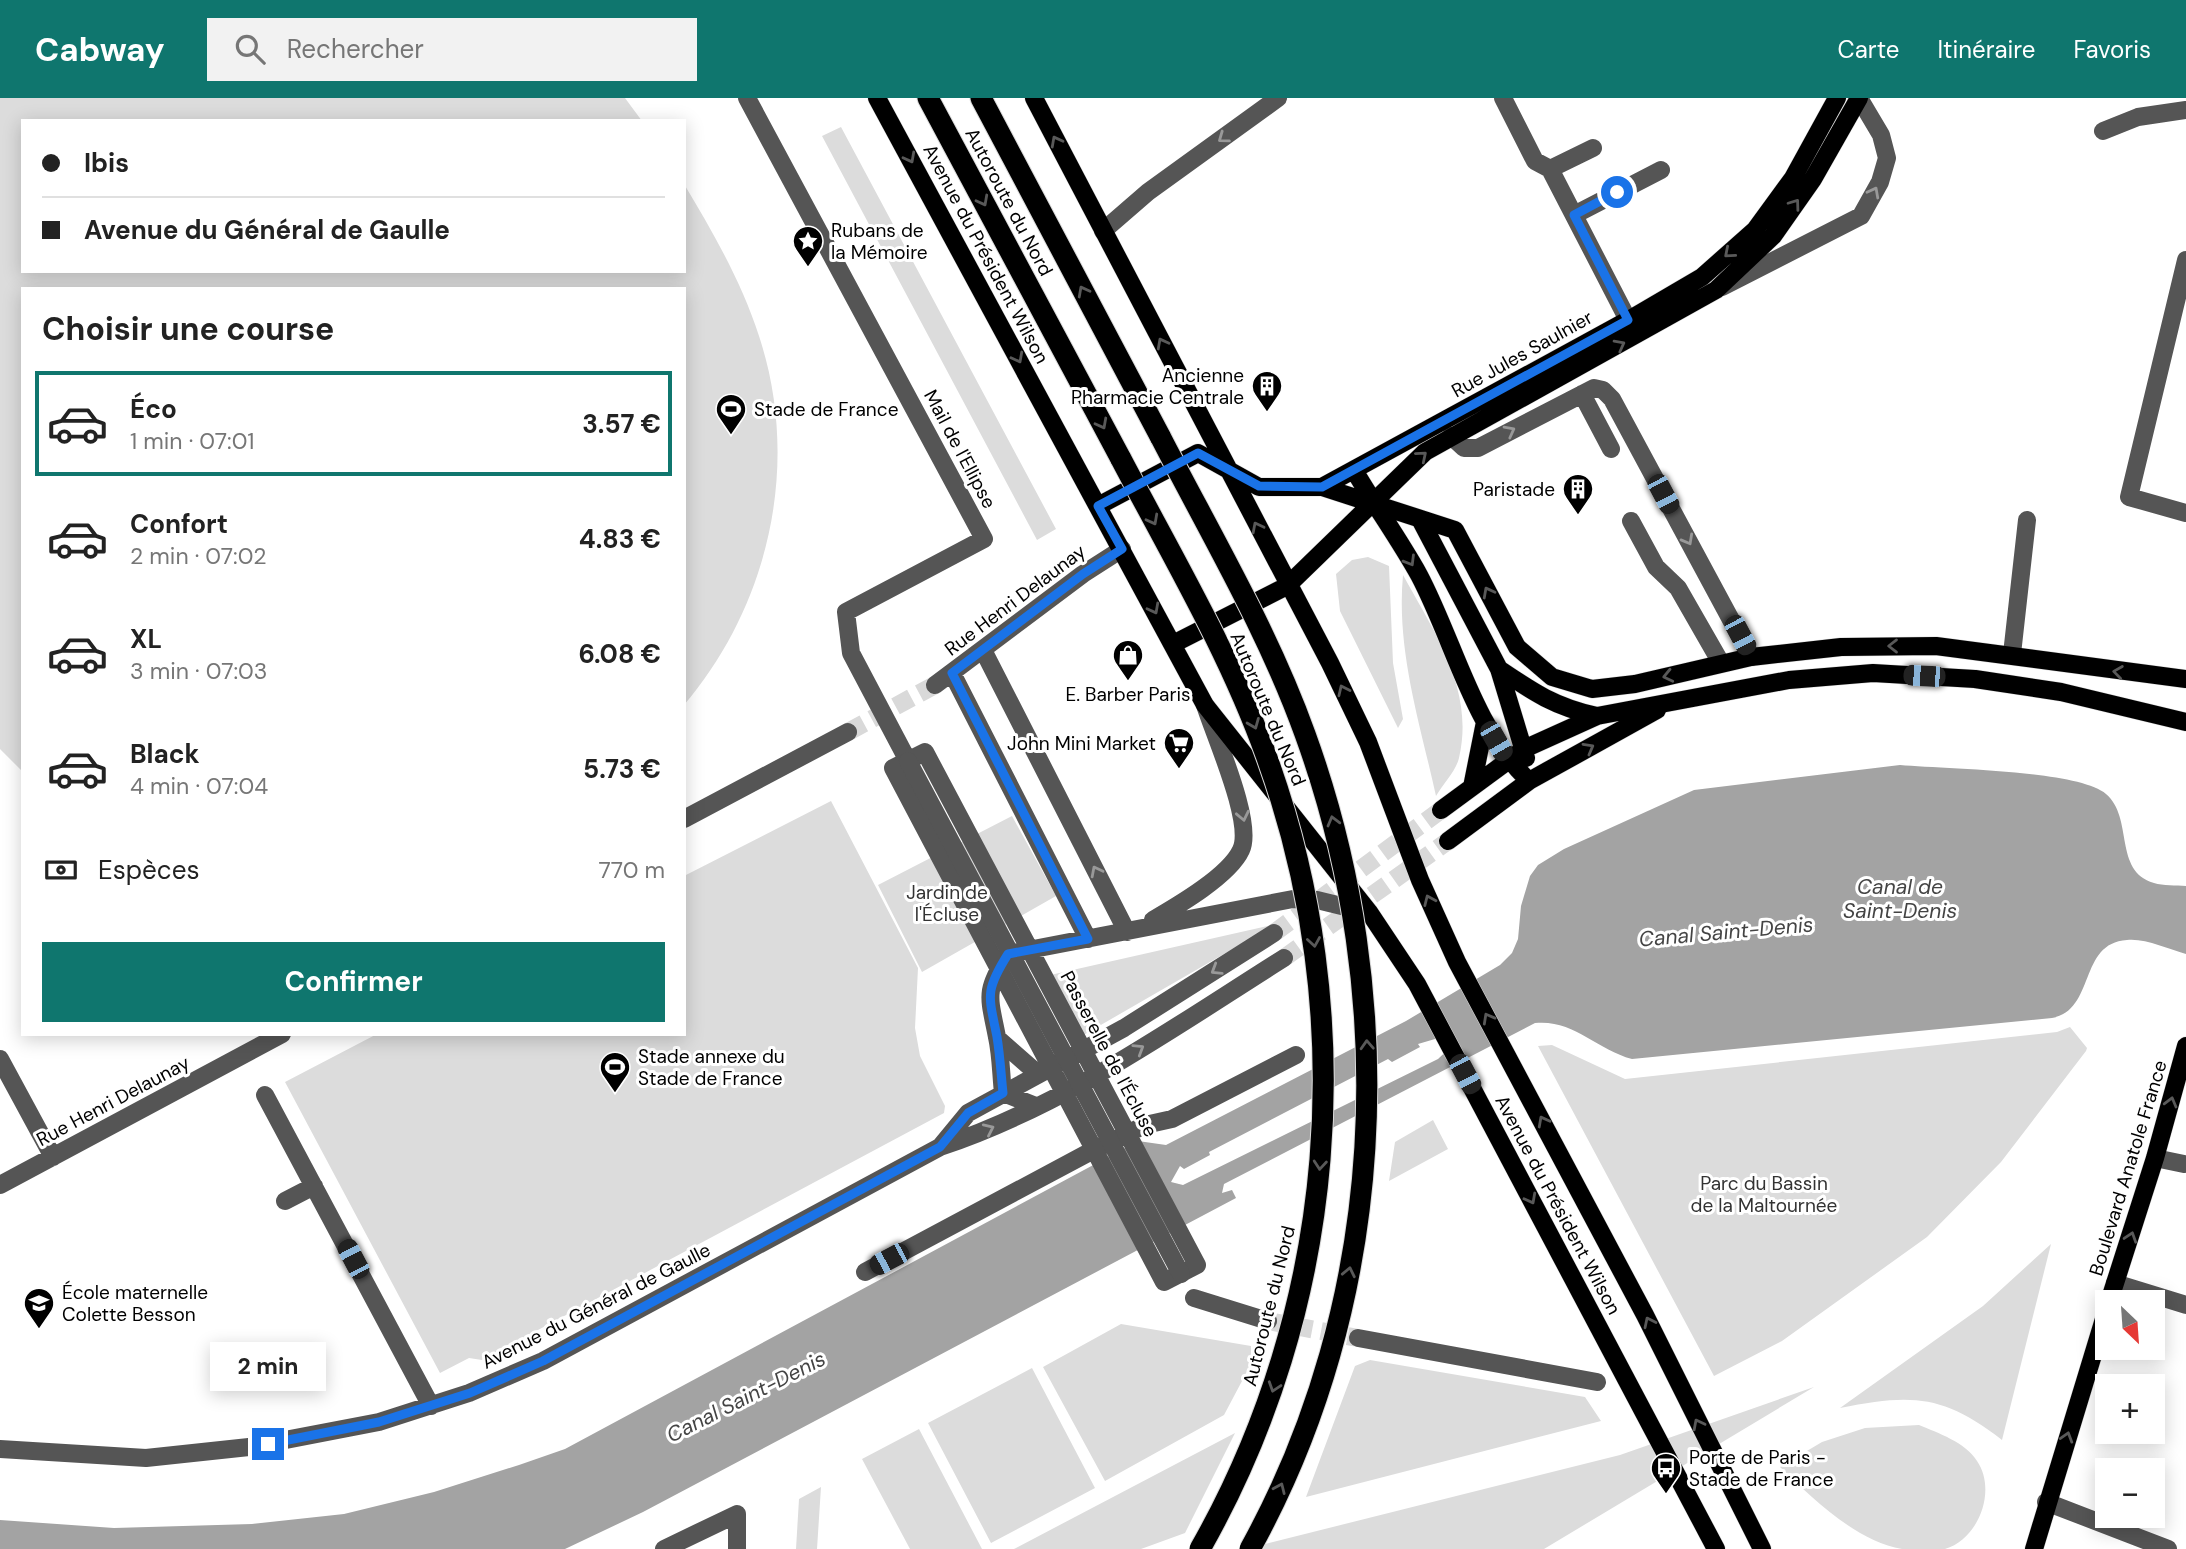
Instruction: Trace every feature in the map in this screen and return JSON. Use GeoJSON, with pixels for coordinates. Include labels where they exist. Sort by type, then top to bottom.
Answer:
{"type":"FeatureCollection","features":[{"type":"Feature","properties":{"kind":"highway","name":"Autoroute du Nord"},"geometry":{"type":"LineString","coordinates":[[928,98],[1219,648],[1266,755],[1303,879],[1321,1007],[1324,1096],[1320,1165],[1302,1284],[1264,1417],[1200,1549]]}},
{"type":"Feature","properties":{"kind":"highway","name":"Autoroute du Nord"},"geometry":{"type":"LineString","coordinates":[[981,98],[1256,623],[1308,743],[1329,805],[1348,886],[1365,1011],[1368,1096],[1358,1218],[1343,1303],[1330,1353],[1298,1447],[1250,1549]]}},
{"type":"Feature","properties":{"kind":"main road","name":"Avenue du Président Wilson"},"geometry":{"type":"LineString","coordinates":[[877,98],[1205,705],[1369,912],[1417,984],[1716,1549]]}},
{"type":"Feature","properties":{"kind":"main road","name":"Avenue du Président Wilson"},"geometry":{"type":"LineString","coordinates":[[1034,98],[1287,586],[1330,663],[1368,742],[1420,880],[1457,962],[1518,1073],[1762,1549]]}},
{"type":"Feature","properties":{"kind":"main road","name":"Rue Jules Saulnier"},"geometry":{"type":"LineString","coordinates":[[1098,506],[1198,453],[1259,486],[1322,487],[1628,320],[1702,277],[1755,230],[1793,178],[1837,98]]}},
{"type":"Feature","properties":{"kind":"main road","name":"Rue Jules Saulnier"},"geometry":{"type":"LineString","coordinates":[[1173,644],[1287,586],[1425,452],[1716,290],[1773,236],[1813,178],[1859,98]]}},
{"type":"Feature","properties":{"kind":"main road"},"geometry":{"type":"LineString","coordinates":[[1354,470],[1419,576],[1485,722],[1508,760],[1529,781]]}},
{"type":"Feature","properties":{"kind":"main road"},"geometry":{"type":"LineString","coordinates":[[1322,487],[1455,530],[1517,647],[1552,677],[1592,689],[1635,684],[1751,657],[1854,646],[1936,646],[2012,654],[2116,672],[2186,680]]}},
{"type":"Feature","properties":{"kind":"main road"},"geometry":{"type":"LineString","coordinates":[[1420,519],[1499,669],[1524,749],[1529,781]]}},
{"type":"Feature","properties":{"kind":"main road"},"geometry":{"type":"LineString","coordinates":[[1499,669],[1545,700],[1597,716]]}},
{"type":"Feature","properties":{"kind":"main road"},"geometry":{"type":"LineString","coordinates":[[1441,810],[1524,749],[1597,716],[1789,680],[1873,673],[1975,679],[2061,692],[2186,722]]}},
{"type":"Feature","properties":{"kind":"main road"},"geometry":{"type":"LineString","coordinates":[[1448,841],[1529,781],[1673,702]]}},
{"type":"Feature","properties":{"kind":"main road"},"geometry":{"type":"LineString","coordinates":[[1472,787],[1485,722]]}},
{"type":"Feature","properties":{"kind":"main road","name":"Boulevard Anatole France"},"geometry":{"type":"LineString","coordinates":[[2113,1290],[2155,1158],[2186,1046]]}},
{"type":"Feature","properties":{"kind":"main road"},"geometry":{"type":"LineString","coordinates":[[2034,1549],[2095,1347]]}},
{"type":"Feature","properties":{"kind":"street","name":"Mail de l'Ellipse"},"geometry":{"type":"LineString","coordinates":[[747,98],[984,539],[846,612],[851,653],[908,761]]}},
{"type":"Feature","properties":{"kind":"street"},"geometry":{"type":"LineString","coordinates":[[1103,231],[1148,192],[1278,98]]}},
{"type":"Feature","properties":{"kind":"street"},"geometry":{"type":"LineString","coordinates":[[1503,98],[1535,161],[1550,169],[1628,320]]}},
{"type":"Feature","properties":{"kind":"street"},"geometry":{"type":"LineString","coordinates":[[1716,290],[1861,216],[1880,182],[1888,158],[1881,135],[1859,98]]}},
{"type":"Feature","properties":{"kind":"street"},"geometry":{"type":"LineString","coordinates":[[2103,131],[2177,106]]}},
{"type":"Feature","properties":{"kind":"street"},"geometry":{"type":"LineString","coordinates":[[1550,169],[1593,148]]}},
{"type":"Feature","properties":{"kind":"street"},"geometry":{"type":"LineString","coordinates":[[1574,215],[1661,170]]}},
{"type":"Feature","properties":{"kind":"street"},"geometry":{"type":"LineString","coordinates":[[2186,260],[2129,497],[2186,513]]}},
{"type":"Feature","properties":{"kind":"street"},"geometry":{"type":"LineString","coordinates":[[1451,436],[1464,448],[1478,448],[1594,388],[1603,390],[1612,399],[1751,657]]}},
{"type":"Feature","properties":{"kind":"street"},"geometry":{"type":"LineString","coordinates":[[1582,394],[1611,449]]}},
{"type":"Feature","properties":{"kind":"street"},"geometry":{"type":"LineString","coordinates":[[2012,654],[2027,520]]}},
{"type":"Feature","properties":{"kind":"street"},"geometry":{"type":"LineString","coordinates":[[1631,521],[1656,567],[1678,588],[1721,663]]}},
{"type":"Feature","properties":{"kind":"street","name":"Rue Henri Delaunay"},"geometry":{"type":"LineString","coordinates":[[935,685],[1083,574],[1122,549]]}},
{"type":"Feature","properties":{"kind":"street"},"geometry":{"type":"LineString","coordinates":[[983,650],[1132,930]]}},
{"type":"Feature","properties":{"kind":"street"},"geometry":{"type":"LineString","coordinates":[[952,673],[1088,939]]}},
{"type":"Feature","properties":{"kind":"street"},"geometry":{"type":"LineString","coordinates":[[1132,930],[1180,904],[1220,873],[1242,847],[1246,830],[1240,804],[1205,705]]}},
{"type":"Feature","properties":{"kind":"street"},"geometry":{"type":"LineString","coordinates":[[686,818],[848,732]]}},
{"type":"Feature","properties":{"kind":"street","name":"Passerelle de l'Écluse"},"geometry":{"type":"LineString","coordinates":[[908,761],[1181,1274]]}},
{"type":"Feature","properties":{"kind":"street"},"geometry":{"type":"LineString","coordinates":[[997,1038],[1038,1074],[1036,1106],[1003,1093],[997,1038],[988,1006],[992,979],[1008,954],[1293,899],[1317,900],[1369,912]]}},
{"type":"Feature","properties":{"kind":"street","name":"Avenue du Général de Gaulle"},"geometry":{"type":"LineString","coordinates":[[940,1147],[968,1113],[1124,1028],[1274,933]]}},
{"type":"Feature","properties":{"kind":"street","name":"Avenue du Général de Gaulle"},"geometry":{"type":"LineString","coordinates":[[0,1449],[146,1458],[307,1438],[379,1422],[470,1393],[543,1361],[940,1147],[983,1133],[1106,1069],[1284,958]]}},
{"type":"Feature","properties":{"kind":"street","name":"Rue Henri Delaunay"},"geometry":{"type":"LineString","coordinates":[[0,1185],[278,1036]]}},
{"type":"Feature","properties":{"kind":"street"},"geometry":{"type":"LineString","coordinates":[[865,1272],[1086,1154],[1145,1125],[1172,1119],[1296,1055]]}},
{"type":"Feature","properties":{"kind":"street"},"geometry":{"type":"LineString","coordinates":[[0,1059],[53,1157]]}},
{"type":"Feature","properties":{"kind":"street"},"geometry":{"type":"LineString","coordinates":[[265,1095],[431,1406]]}},
{"type":"Feature","properties":{"kind":"street"},"geometry":{"type":"LineString","coordinates":[[1055,1096],[1086,1154]]}},
{"type":"Feature","properties":{"kind":"street"},"geometry":{"type":"LineString","coordinates":[[2155,1158],[2184,1164]]}},
{"type":"Feature","properties":{"kind":"street"},"geometry":{"type":"LineString","coordinates":[[285,1201],[314,1186]]}},
{"type":"Feature","properties":{"kind":"street"},"geometry":{"type":"LineString","coordinates":[[2115,1283],[2186,1305]]}},
{"type":"Feature","properties":{"kind":"street"},"geometry":{"type":"LineString","coordinates":[[1194,1298],[1268,1321]]}},
{"type":"Feature","properties":{"kind":"street"},"geometry":{"type":"LineString","coordinates":[[1358,1338],[1597,1382]]}},
{"type":"Feature","properties":{"kind":"street"},"geometry":{"type":"LineString","coordinates":[[2046,1502],[2168,1549]]}},
{"type":"Feature","properties":{"kind":"street"},"geometry":{"type":"LineString","coordinates":[[664,1549],[737,1514],[737,1549]]}},
{"type":"Feature","properties":{"kind":"green space","name":"Stade de France"},"geometry":{"type":"Polygon","coordinates":[[[0,98],[625,98],[641,119],[21,119],[21,273],[686,273],[686,187],[726,258],[752,316],[771,384],[777,433],[776,482],[770,530],[757,577],[738,623],[714,665],[686,702],[686,287],[21,287],[21,770],[0,749],[0,98]]]}},
{"type":"Feature","properties":{"kind":"green space"},"geometry":{"type":"Polygon","coordinates":[[[841,127],[1056,529],[1037,540],[822,136],[841,127]]]}},
{"type":"Feature","properties":{"kind":"green space"},"geometry":{"type":"Polygon","coordinates":[[[1368,557],[1389,566],[1393,663],[1403,719],[1398,728],[1340,611],[1336,574],[1352,560],[1368,557]]]}},
{"type":"Feature","properties":{"kind":"green space"},"geometry":{"type":"Polygon","coordinates":[[[1403,575],[1449,662],[1461,708],[1459,758],[1436,796],[1406,659],[1403,575]]]}},
{"type":"Feature","properties":{"kind":"green space","name":"Stade annexe du Stade de France"},"geometry":{"type":"Polygon","coordinates":[[[831,801],[918,968],[915,1028],[920,1056],[945,1106],[944,1113],[482,1360],[469,1358],[440,1373],[285,1082],[373,1036],[686,1036],[686,875],[831,801]]]}},
{"type":"Feature","properties":{"kind":"green space","name":"Jardin de l'Écluse"},"geometry":{"type":"Polygon","coordinates":[[[1012,816],[1056,896],[922,972],[878,885],[1012,816]]]}},
{"type":"Feature","properties":{"kind":"green space"},"geometry":{"type":"Polygon","coordinates":[[[1276,924],[1080,1037],[1046,976],[1276,924]]]}},
{"type":"Feature","properties":{"kind":"green space","name":"Parc du Bassin de la Maltournée"},"geometry":{"type":"Polygon","coordinates":[[[2070,1027],[2087,1048],[2086,1051],[2001,1162],[1927,1237],[1782,1341],[1714,1376],[1538,1046],[1552,1045],[1625,1079],[2057,1032],[2070,1027]]]}},
{"type":"Feature","properties":{"kind":"green space"},"geometry":{"type":"Polygon","coordinates":[[[1433,1120],[1448,1149],[1389,1181],[1395,1142],[1433,1120]]]}},
{"type":"Feature","properties":{"kind":"green space"},"geometry":{"type":"Polygon","coordinates":[[[2051,1244],[2002,1440],[1962,1414],[1926,1401],[1887,1401],[1840,1408],[1983,1306],[2051,1244]]]}},
{"type":"Feature","properties":{"kind":"green space"},"geometry":{"type":"Polygon","coordinates":[[[1121,1324],[1251,1346],[1251,1364],[1224,1415],[1105,1481],[1043,1367],[1121,1324]]]}},
{"type":"Feature","properties":{"kind":"green space"},"geometry":{"type":"Polygon","coordinates":[[[1370,1360],[1585,1397],[1601,1421],[1306,1497],[1355,1366],[1370,1360]]]}},
{"type":"Feature","properties":{"kind":"green space"},"geometry":{"type":"Polygon","coordinates":[[[1032,1368],[1095,1488],[991,1543],[928,1423],[1032,1368]]]}},
{"type":"Feature","properties":{"kind":"green space"},"geometry":{"type":"Polygon","coordinates":[[[1814,1387],[1544,1549],[1245,1549],[1620,1455],[1814,1387]]]}},
{"type":"Feature","properties":{"kind":"green space"},"geometry":{"type":"Polygon","coordinates":[[[1919,1425],[1966,1448],[1983,1473],[1985,1499],[1975,1524],[1957,1544],[1945,1549],[1902,1549],[1868,1537],[1836,1517],[1780,1467],[1822,1442],[1865,1428],[1919,1425]]]}},
{"type":"Feature","properties":{"kind":"green space"},"geometry":{"type":"Polygon","coordinates":[[[919,1429],[982,1549],[910,1549],[862,1459],[919,1429]]]}},
{"type":"Feature","properties":{"kind":"green space"},"geometry":{"type":"Polygon","coordinates":[[[1235,1433],[1185,1533],[1141,1549],[1014,1549],[1235,1433]]]}},
{"type":"Feature","properties":{"kind":"green space"},"geometry":{"type":"Polygon","coordinates":[[[821,1487],[817,1549],[796,1549],[799,1499],[821,1487]]]}},
{"type":"Feature","properties":{"kind":"water","name":"Canal de Saint-Denis"},"geometry":{"type":"Polygon","coordinates":[[[1900,765],[2040,775],[2091,786],[2106,794],[2114,804],[2120,816],[2128,856],[2141,877],[2158,884],[2186,886],[2186,954],[2141,941],[2127,940],[2112,944],[2101,952],[2093,964],[2075,1003],[2066,1012],[2052,1018],[1632,1059],[1573,1030],[1549,1023],[1535,1023],[1224,1184],[1222,1193],[1232,1190],[1236,1198],[643,1512],[565,1549],[0,1549],[0,1520],[114,1528],[252,1524],[344,1514],[434,1492],[565,1449],[1138,1141],[1166,1145],[1406,1021],[1500,965],[1512,953],[1518,939],[1521,906],[1530,876],[1538,865],[1564,849],[1694,790],[1900,765]],[[1452,1034],[1418,1044],[1420,1047],[1392,1062],[1388,1059],[1209,1152],[1210,1155],[1184,1169],[1180,1166],[1171,1182],[1183,1185],[1438,1059],[1456,1042],[1452,1034]]]}},
{"type":"Feature","properties":{"kind":"tunnel"},"geometry":{"type":"LineString","coordinates":[[848,732],[935,685]]}},
{"type":"Feature","properties":{"kind":"tunnel"},"geometry":{"type":"LineString","coordinates":[[1274,933],[1441,810]]}},
{"type":"Feature","properties":{"kind":"tunnel"},"geometry":{"type":"LineString","coordinates":[[1284,958],[1448,841]]}},
{"type":"Feature","properties":{"kind":"tunnel"},"geometry":{"type":"LineString","coordinates":[[1268,1321],[1358,1338]]}},
{"type":"Feature","properties":{"kind":"place","name":"Rubans de la Mémoire"},"geometry":{"type":"Point","coordinates":[808,268]}},
{"type":"Feature","properties":{"kind":"place","name":"Ancienne Pharmacie Centrale"},"geometry":{"type":"Point","coordinates":[1267,413]}},
{"type":"Feature","properties":{"kind":"place","name":"Stade de France"},"geometry":{"type":"Point","coordinates":[731,436]}},
{"type":"Feature","properties":{"kind":"place","name":"Paristade"},"geometry":{"type":"Point","coordinates":[1578,516]}},
{"type":"Feature","properties":{"kind":"place","name":"E. Barber Paris"},"geometry":{"type":"Point","coordinates":[1128,682]}},
{"type":"Feature","properties":{"kind":"place","name":"John Mini Market"},"geometry":{"type":"Point","coordinates":[1179,770]}},
{"type":"Feature","properties":{"kind":"place","name":"Stade annexe du Stade de France"},"geometry":{"type":"Point","coordinates":[615,1094]}},
{"type":"Feature","properties":{"kind":"place","name":"École maternelle Colette Besson"},"geometry":{"type":"Point","coordinates":[39,1330]}},
{"type":"Feature","properties":{"kind":"place","name":"Porte de Paris - Stade de France"},"geometry":{"type":"Point","coordinates":[1666,1495]}},
{"type":"Feature","properties":{"kind":"route"},"geometry":{"type":"LineString","coordinates":[[268,1444],[379,1422],[470,1393],[543,1361],[940,1147],[968,1113],[1003,1093],[997,1038],[988,1006],[992,979],[1008,954],[1088,939],[952,673],[1083,574],[1122,549],[1098,506],[1198,453],[1259,486],[1322,487],[1628,320],[1574,215],[1617,192]]}},
{"type":"Feature","properties":{"kind":"water label","name":"Canal Saint-Denis"},"geometry":{"type":"Point","coordinates":[1726,932]}},
{"type":"Feature","properties":{"kind":"water label","name":"Canal Saint-Denis"},"geometry":{"type":"Point","coordinates":[746,1397]}}]}
